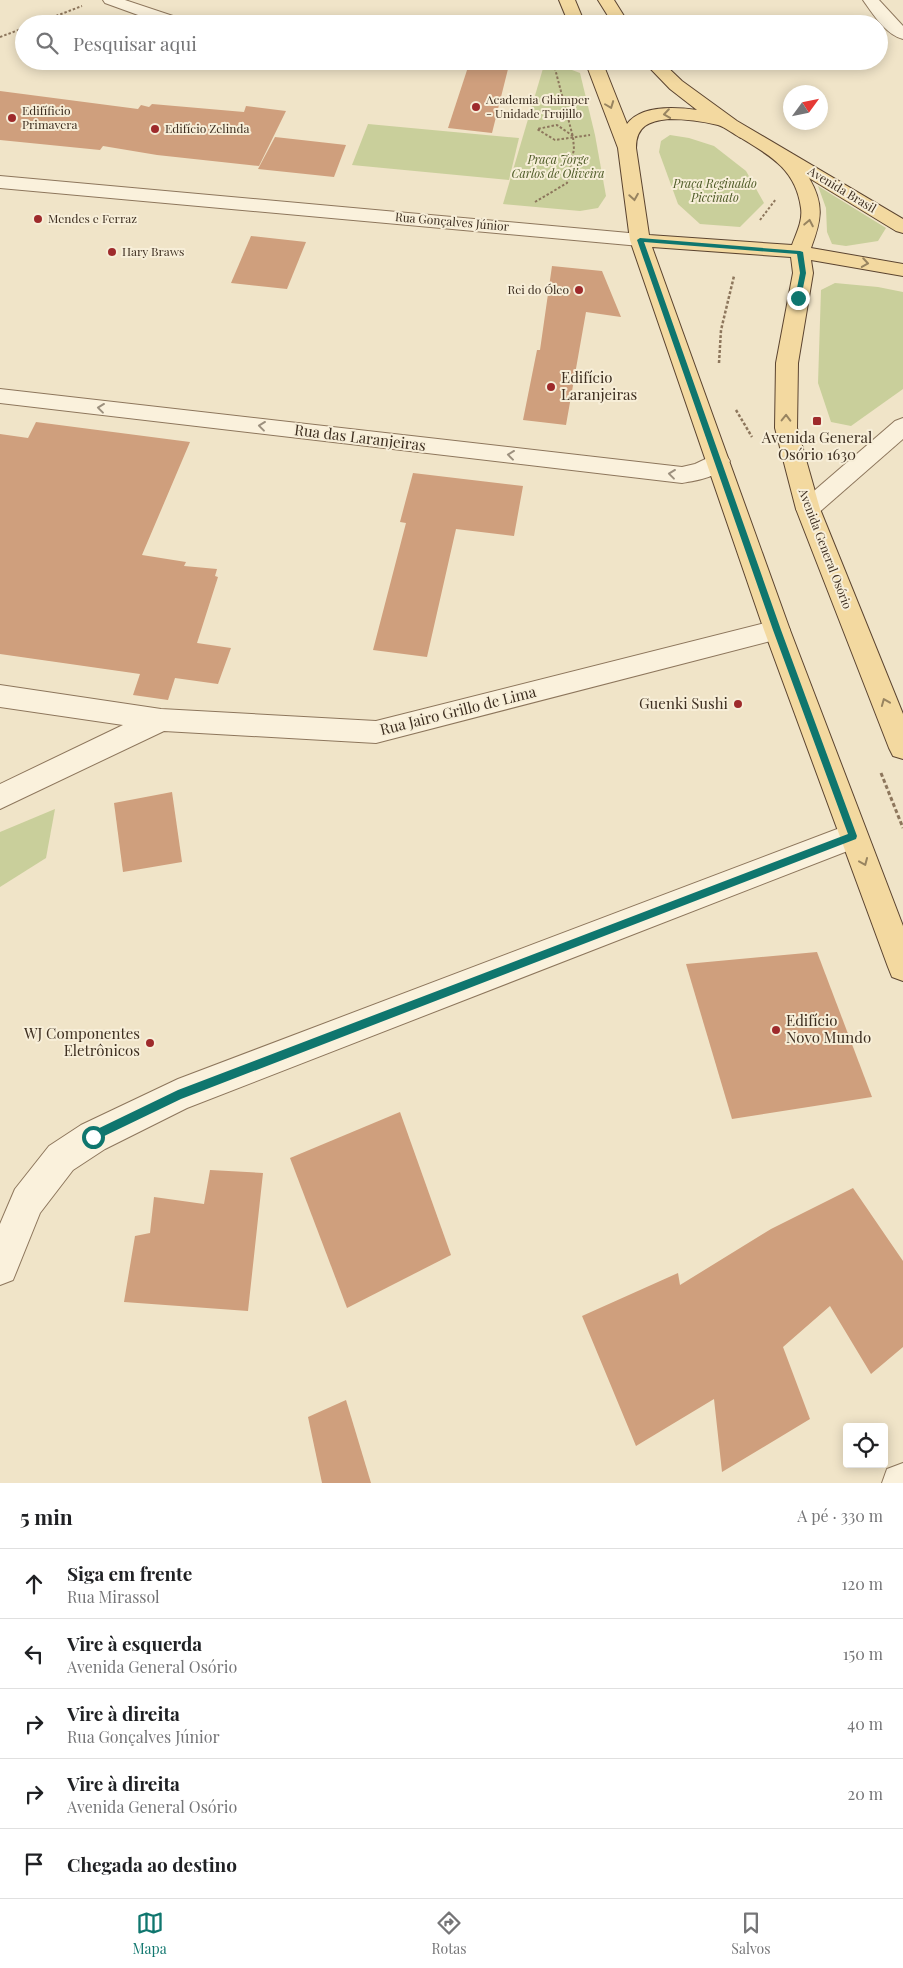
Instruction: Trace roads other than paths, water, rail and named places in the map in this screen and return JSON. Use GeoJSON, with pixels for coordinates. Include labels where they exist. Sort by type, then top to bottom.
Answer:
{"type":"FeatureCollection","features":[{"type":"Feature","properties":{"kind":"main road"},"geometry":{"type":"LineString","coordinates":[[567,0],[573,15]]}},
{"type":"Feature","properties":{"kind":"main road"},"geometry":{"type":"LineString","coordinates":[[606,0],[615,15]]}},
{"type":"Feature","properties":{"kind":"main road"},"geometry":{"type":"LineString","coordinates":[[597,70],[627,148],[640,240],[777,630],[903,967]]}},
{"type":"Feature","properties":{"kind":"main road","name":"Avenida General Osório"},"geometry":{"type":"LineString","coordinates":[[660,70],[676,85],[731,126],[780,153],[796,171],[805,187],[810,209],[810,223],[800,252],[803,273],[787,363],[786,428],[808,509],[903,748]]}},
{"type":"Feature","properties":{"kind":"main road"},"geometry":{"type":"LineString","coordinates":[[627,148],[629,133],[635,125],[648,118],[666,114],[689,112],[731,126]]}},
{"type":"Feature","properties":{"kind":"main road","name":"Avenida Brasil"},"geometry":{"type":"LineString","coordinates":[[780,153],[903,227]]}},
{"type":"Feature","properties":{"kind":"main road","name":"Rua Gonçalves Júnior"},"geometry":{"type":"LineString","coordinates":[[640,240],[800,252],[903,270]]}},
{"type":"Feature","properties":{"kind":"street"},"geometry":{"type":"LineString","coordinates":[[111,0],[148,15]]}},
{"type":"Feature","properties":{"kind":"street"},"geometry":{"type":"LineString","coordinates":[[871,0],[883,15]]}},
{"type":"Feature","properties":{"kind":"street"},"geometry":{"type":"LineString","coordinates":[[888,21],[903,34]]}},
{"type":"Feature","properties":{"kind":"street","name":"Rua Gonçalves Júnior"},"geometry":{"type":"LineString","coordinates":[[0,182],[640,240]]}},
{"type":"Feature","properties":{"kind":"street","name":"Rua das Laranjeiras"},"geometry":{"type":"LineString","coordinates":[[0,396],[682,475],[701,471],[718,461]]}},
{"type":"Feature","properties":{"kind":"street"},"geometry":{"type":"LineString","coordinates":[[808,509],[903,426]]}},
{"type":"Feature","properties":{"kind":"street","name":"Rua Jairo Grillo de Lima"},"geometry":{"type":"LineString","coordinates":[[0,797],[161,720],[376,732],[777,630]]}},
{"type":"Feature","properties":{"kind":"street"},"geometry":{"type":"LineString","coordinates":[[0,696],[161,720]]}},
{"type":"Feature","properties":{"kind":"street"},"geometry":{"type":"LineString","coordinates":[[0,1267],[27,1201],[61,1158],[93,1137],[178,1095],[853,836]]}},
{"type":"Feature","properties":{"kind":"place","name":"Academia Ghimper - Unidade Trujillo"},"geometry":{"type":"Point","coordinates":[476,107]}},
{"type":"Feature","properties":{"kind":"place","name":"Edifíficio Primavera"},"geometry":{"type":"Point","coordinates":[12,118]}},
{"type":"Feature","properties":{"kind":"place","name":"Edifício Zelinda"},"geometry":{"type":"Point","coordinates":[155,129]}},
{"type":"Feature","properties":{"kind":"place","name":"Mendes e Ferraz"},"geometry":{"type":"Point","coordinates":[38,219]}},
{"type":"Feature","properties":{"kind":"place","name":"Hary Braws"},"geometry":{"type":"Point","coordinates":[112,252]}},
{"type":"Feature","properties":{"kind":"place","name":"Rei do Óleo"},"geometry":{"type":"Point","coordinates":[579,290]}},
{"type":"Feature","properties":{"kind":"place","name":"Edifício Laranjeiras"},"geometry":{"type":"Point","coordinates":[551,387]}},
{"type":"Feature","properties":{"kind":"place","name":"Avenida General Osório 1630"},"geometry":{"type":"Point","coordinates":[817,421]}},
{"type":"Feature","properties":{"kind":"place","name":"Guenki Sushi"},"geometry":{"type":"Point","coordinates":[738,704]}},
{"type":"Feature","properties":{"kind":"place","name":"Edifício Novo Mundo"},"geometry":{"type":"Point","coordinates":[776,1030]}},
{"type":"Feature","properties":{"kind":"place","name":"WJ Componentes Eletrônicos"},"geometry":{"type":"Point","coordinates":[150,1043]}},
{"type":"Feature","properties":{"kind":"park label","name":"Praça Jorge Carlos de Oliveira"},"geometry":{"type":"Point","coordinates":[558,167]}},
{"type":"Feature","properties":{"kind":"park label","name":"Praça Reginaldo Piccinato"},"geometry":{"type":"Point","coordinates":[715,191]}}]}
